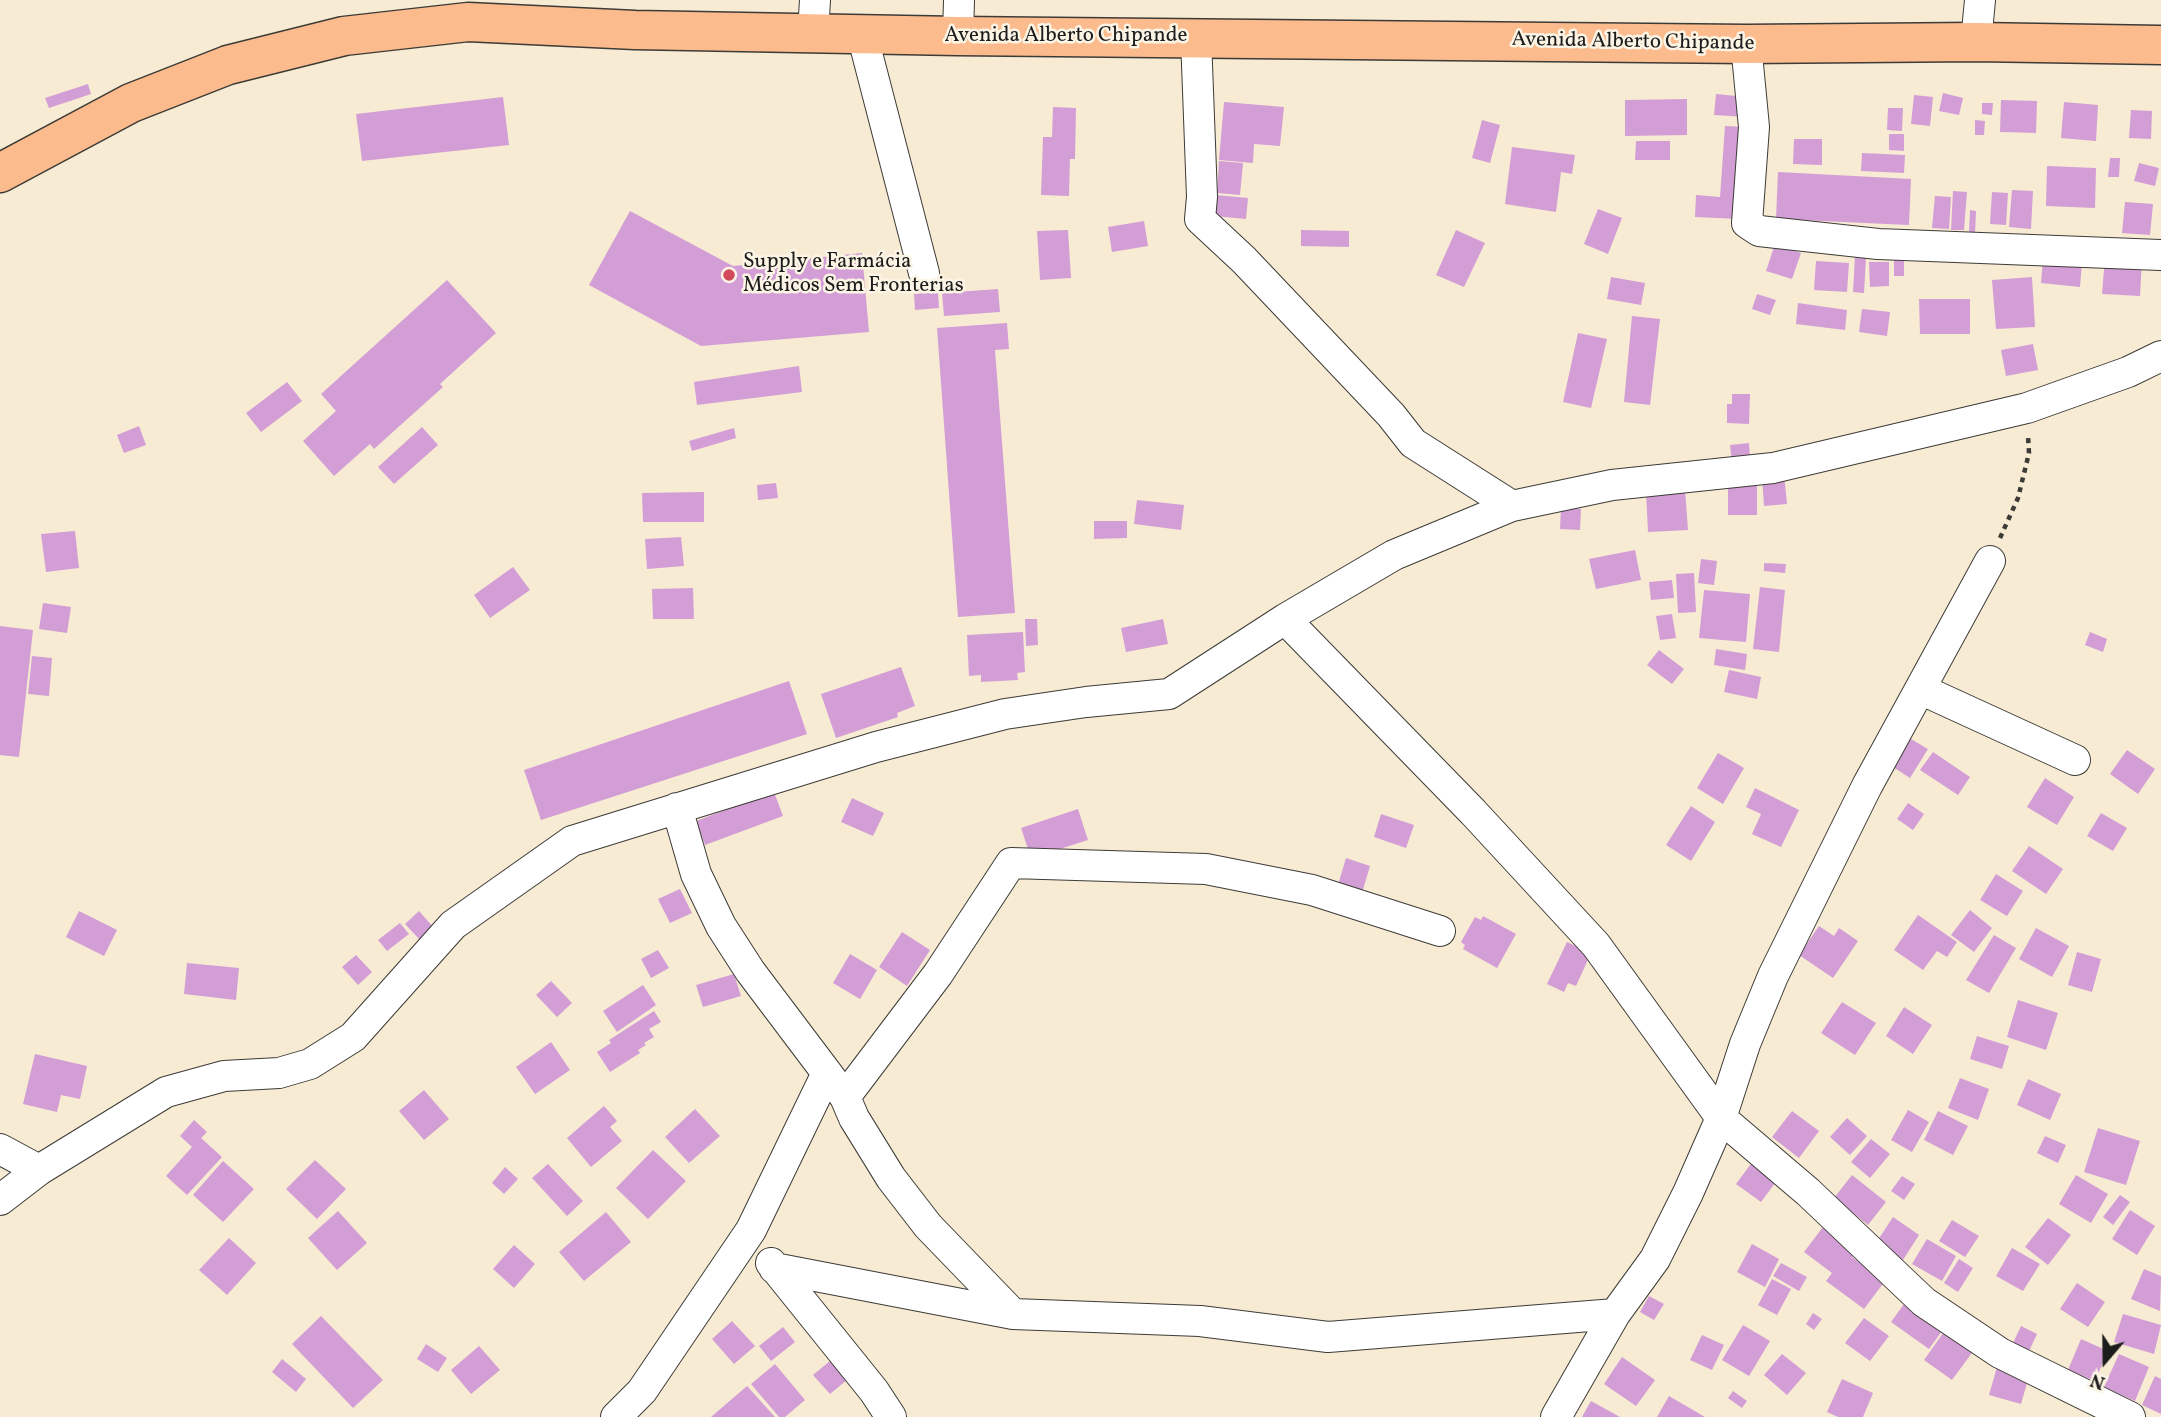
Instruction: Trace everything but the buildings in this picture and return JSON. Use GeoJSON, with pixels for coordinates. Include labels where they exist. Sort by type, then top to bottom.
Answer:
{"type":"FeatureCollection","features":[{"type":"Feature","properties":{"kind":"main road","name":"Avenida Alberto Chipande"},"geometry":{"type":"LineString","coordinates":[[1,165],[131,103],[228,65],[344,36],[468,22],[635,30],[814,17],[862,34],[958,18],[1196,38],[2161,45]]}},
{"type":"Feature","properties":{"kind":"street"},"geometry":{"type":"LineString","coordinates":[[1976,43],[1980,0]]}},
{"type":"Feature","properties":{"kind":"street"},"geometry":{"type":"LineString","coordinates":[[862,34],[924,273]]}},
{"type":"Feature","properties":{"kind":"street"},"geometry":{"type":"LineString","coordinates":[[1196,38],[1202,197],[1200,219],[1244,260],[1391,415],[1413,443],[1512,506]]}},
{"type":"Feature","properties":{"kind":"street"},"geometry":{"type":"LineString","coordinates":[[1746,44],[1754,127],[1747,223],[1759,231],[1878,244],[2161,255]]}},
{"type":"Feature","properties":{"kind":"street"},"geometry":{"type":"LineString","coordinates":[[0,1199],[39,1170],[166,1092],[224,1076],[278,1073],[310,1064],[353,1037],[453,925],[572,841],[876,747],[1005,714],[1086,702],[1169,694],[1285,619],[1394,555],[1512,506],[1612,485],[1773,468],[2026,408],[2128,372],[2161,356]]}},
{"type":"Feature","properties":{"kind":"street"},"geometry":{"type":"LineString","coordinates":[[1556,1417],[1615,1314],[1655,1259],[1721,1118],[1745,1044],[1773,975],[1867,786],[1990,561]]}},
{"type":"Feature","properties":{"kind":"street"},"geometry":{"type":"LineString","coordinates":[[1285,619],[1473,812],[1596,945],[1721,1118],[1808,1192],[1924,1301],[2000,1353],[2130,1417]]}},
{"type":"Feature","properties":{"kind":"street"},"geometry":{"type":"LineString","coordinates":[[1920,689],[2075,760]]}},
{"type":"Feature","properties":{"kind":"street"},"geometry":{"type":"LineString","coordinates":[[677,808],[696,874],[721,926],[750,971],[845,1097],[854,1118],[891,1178],[921,1217],[1013,1314]]}},
{"type":"Feature","properties":{"kind":"street"},"geometry":{"type":"LineString","coordinates":[[845,1097],[938,974],[1011,863],[1206,869],[1311,890],[1440,931]]}},
{"type":"Feature","properties":{"kind":"street"},"geometry":{"type":"LineString","coordinates":[[616,1417],[642,1391],[751,1230],[827,1073]]}},
{"type":"Feature","properties":{"kind":"street"},"geometry":{"type":"LineString","coordinates":[[0,1149],[39,1170]]}},
{"type":"Feature","properties":{"kind":"street"},"geometry":{"type":"LineString","coordinates":[[751,1230],[774,1268],[874,1391],[891,1417]]}},
{"type":"Feature","properties":{"kind":"street"},"geometry":{"type":"LineString","coordinates":[[774,1268],[1013,1314],[1200,1321],[1328,1337],[1615,1314]]}},
{"type":"Feature","properties":{"kind":"path"},"geometry":{"type":"LineString","coordinates":[[1990,561],[2018,498],[2029,453],[2026,408]]}},
{"type":"Feature","properties":{"kind":"place","name":"Supply e Farmácia Médicos Sem Fronterias"},"geometry":{"type":"Point","coordinates":[729,275]}}]}
